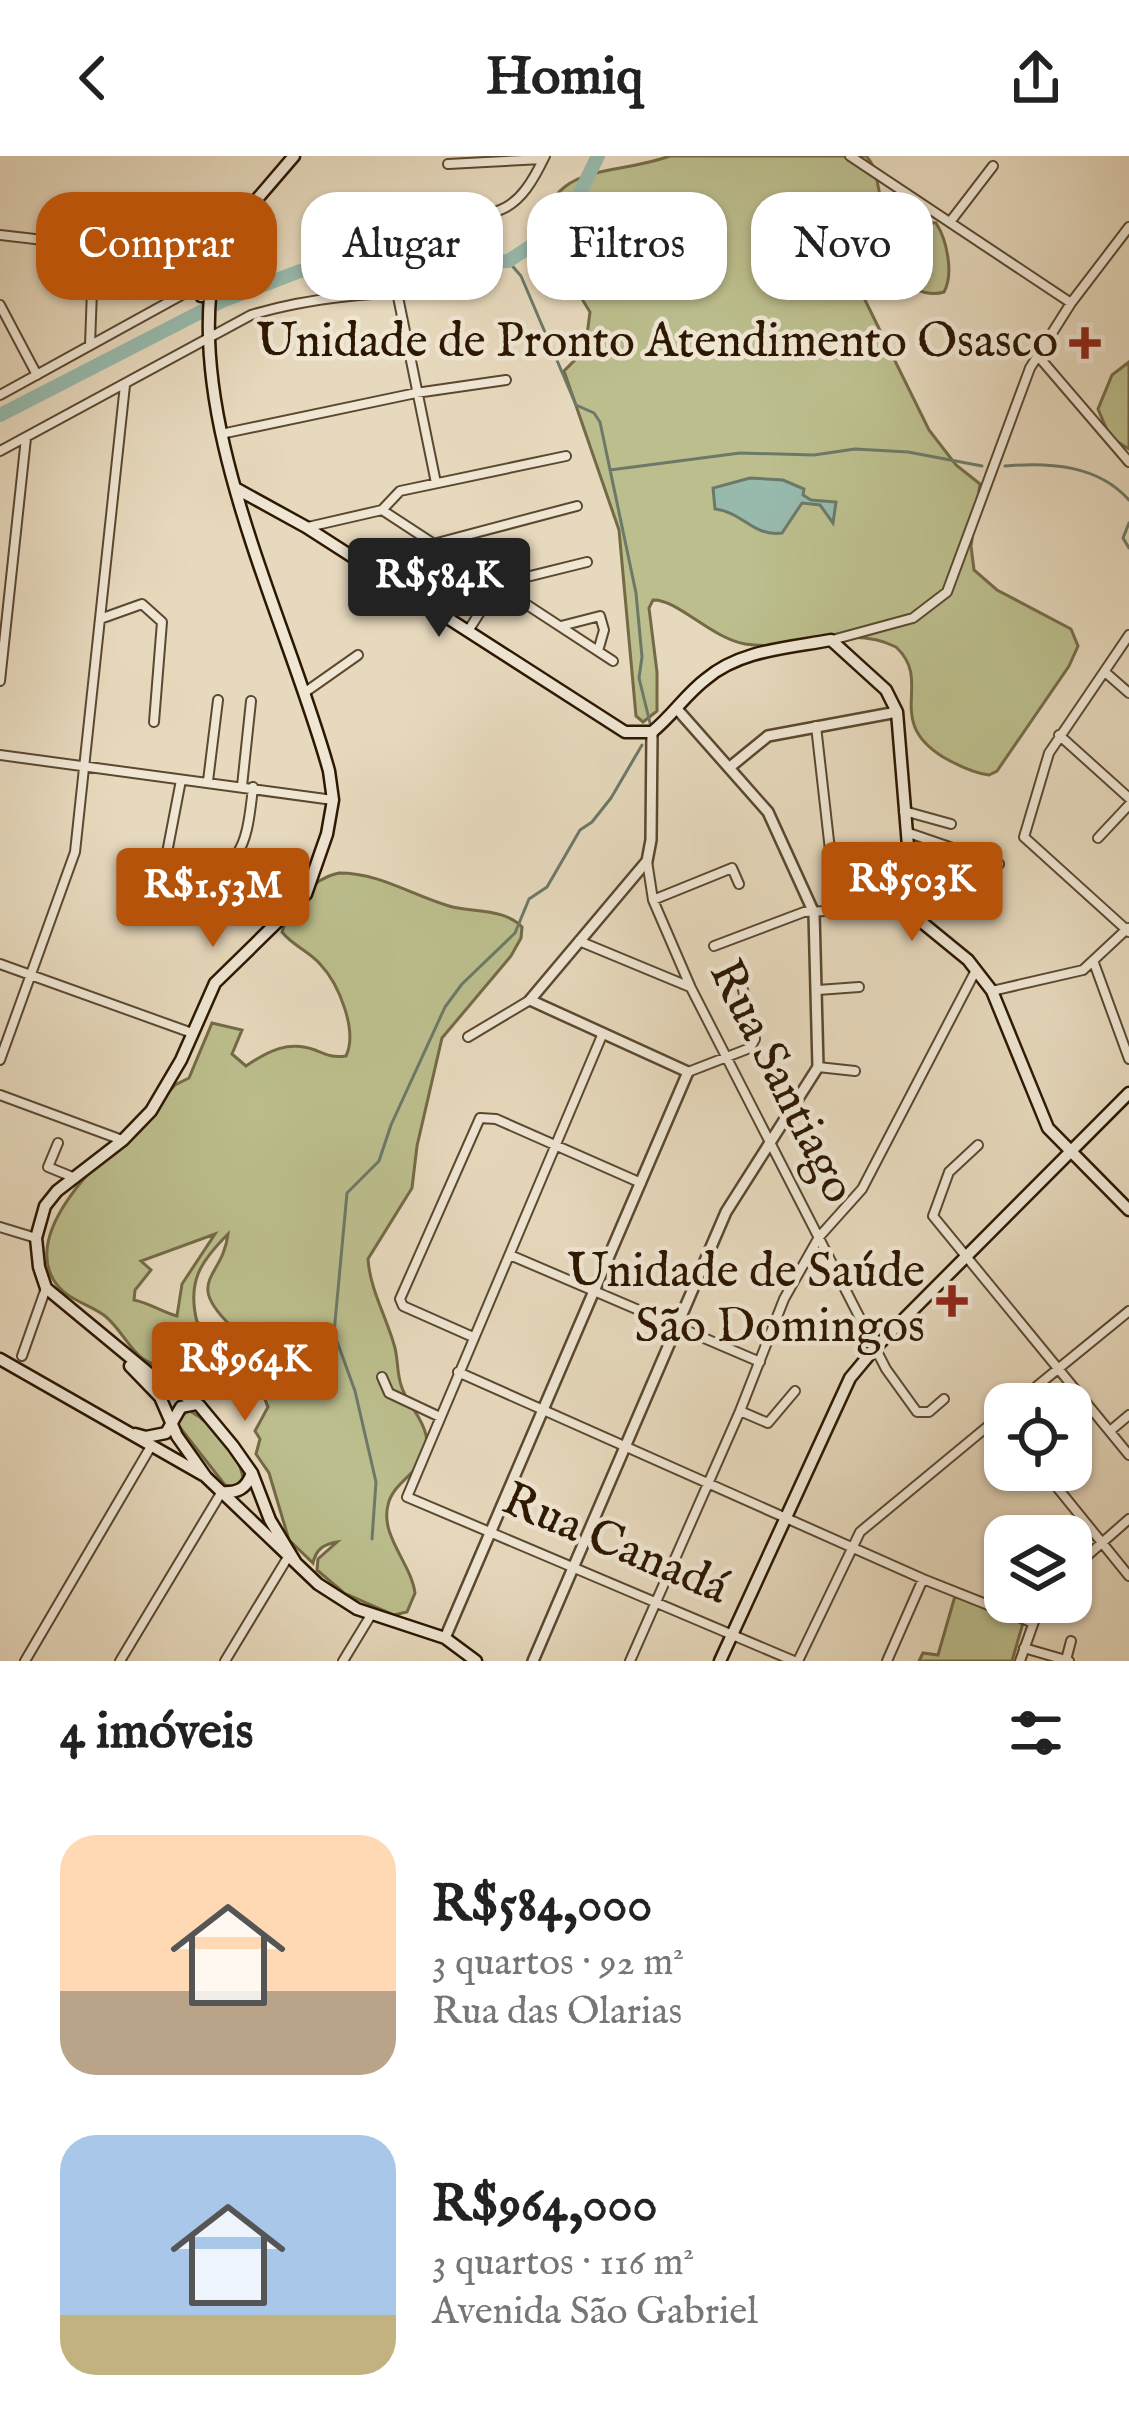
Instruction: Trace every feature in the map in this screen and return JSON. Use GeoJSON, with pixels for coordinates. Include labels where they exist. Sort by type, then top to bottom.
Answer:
{"type":"FeatureCollection","features":[{"type":"Feature","properties":{"kind":"main road"},"geometry":{"type":"LineString","coordinates":[[263,192],[294,156]]}},
{"type":"Feature","properties":{"kind":"main road"},"geometry":{"type":"LineString","coordinates":[[205,300],[221,434],[329,771],[333,800],[321,856],[306,894],[215,983],[151,1111],[46,1206],[36,1238],[46,1288],[150,1374],[199,1405],[252,1473],[292,1560]]}},
{"type":"Feature","properties":{"kind":"main road"},"geometry":{"type":"LineString","coordinates":[[237,489],[306,527],[625,731],[652,732],[695,688],[729,664],[750,655],[831,640],[886,689],[897,712],[913,907],[992,991],[1048,1128],[1129,1210]]}},
{"type":"Feature","properties":{"kind":"main road"},"geometry":{"type":"LineString","coordinates":[[720,1661],[838,1398],[875,1348],[1129,1093]]}},
{"type":"Feature","properties":{"kind":"main road"},"geometry":{"type":"LineString","coordinates":[[100,1332],[160,1397],[169,1428],[206,1477],[292,1560],[332,1594],[370,1615],[445,1638],[476,1661]]}},
{"type":"Feature","properties":{"kind":"main road"},"geometry":{"type":"LineString","coordinates":[[0,1359],[206,1477]]}},
{"type":"Feature","properties":{"kind":"main road"},"geometry":{"type":"LineString","coordinates":[[150,1448],[181,1407],[199,1405]]}},
{"type":"Feature","properties":{"kind":"main road"},"geometry":{"type":"LineString","coordinates":[[121,1429],[146,1437],[169,1428]]}},
{"type":"Feature","properties":{"kind":"main road"},"geometry":{"type":"LineString","coordinates":[[221,1492],[236,1493],[252,1473]]}},
{"type":"Feature","properties":{"kind":"street"},"geometry":{"type":"LineString","coordinates":[[850,156],[1071,303]]}},
{"type":"Feature","properties":{"kind":"street"},"geometry":{"type":"LineString","coordinates":[[448,164],[544,157]]}},
{"type":"Feature","properties":{"kind":"street"},"geometry":{"type":"LineString","coordinates":[[503,210],[524,194],[544,157]]}},
{"type":"Feature","properties":{"kind":"street"},"geometry":{"type":"LineString","coordinates":[[950,223],[993,166]]}},
{"type":"Feature","properties":{"kind":"street"},"geometry":{"type":"LineString","coordinates":[[831,640],[913,618],[947,592],[1038,356],[1129,227]]}},
{"type":"Feature","properties":{"kind":"street"},"geometry":{"type":"LineString","coordinates":[[0,235],[78,244],[88,250],[93,262],[90,346]]}},
{"type":"Feature","properties":{"kind":"street"},"geometry":{"type":"LineString","coordinates":[[0,395],[175,300]]}},
{"type":"Feature","properties":{"kind":"street"},"geometry":{"type":"LineString","coordinates":[[0,451],[251,315],[328,300]]}},
{"type":"Feature","properties":{"kind":"street"},"geometry":{"type":"LineString","coordinates":[[399,300],[436,483]]}},
{"type":"Feature","properties":{"kind":"street"},"geometry":{"type":"LineString","coordinates":[[0,305],[37,375]]}},
{"type":"Feature","properties":{"kind":"street"},"geometry":{"type":"LineString","coordinates":[[1038,356],[1129,462]]}},
{"type":"Feature","properties":{"kind":"street"},"geometry":{"type":"LineString","coordinates":[[221,434],[416,393],[506,380]]}},
{"type":"Feature","properties":{"kind":"street"},"geometry":{"type":"LineString","coordinates":[[0,1060],[75,852],[125,385]]}},
{"type":"Feature","properties":{"kind":"street"},"geometry":{"type":"LineString","coordinates":[[0,681],[26,436]]}},
{"type":"Feature","properties":{"kind":"street"},"geometry":{"type":"LineString","coordinates":[[306,527],[382,510],[400,491],[566,456]]}},
{"type":"Feature","properties":{"kind":"street"},"geometry":{"type":"LineString","coordinates":[[436,544],[577,506]]}},
{"type":"Feature","properties":{"kind":"street"},"geometry":{"type":"LineString","coordinates":[[382,510],[613,661]]}},
{"type":"Feature","properties":{"kind":"street"},"geometry":{"type":"LineString","coordinates":[[468,631],[498,584],[587,562]]}},
{"type":"Feature","properties":{"kind":"street"},"geometry":{"type":"LineString","coordinates":[[100,619],[142,604],[162,622],[154,722]]}},
{"type":"Feature","properties":{"kind":"street"},"geometry":{"type":"LineString","coordinates":[[560,626],[600,616],[604,630],[598,651]]}},
{"type":"Feature","properties":{"kind":"street"},"geometry":{"type":"LineString","coordinates":[[992,991],[1083,970],[1128,929],[1024,837],[1049,753],[1129,635]]}},
{"type":"Feature","properties":{"kind":"street"},"geometry":{"type":"LineString","coordinates":[[304,693],[358,655]]}},
{"type":"Feature","properties":{"kind":"street"},"geometry":{"type":"LineString","coordinates":[[1105,672],[1129,693]]}},
{"type":"Feature","properties":{"kind":"street"},"geometry":{"type":"LineString","coordinates":[[208,781],[218,700]]}},
{"type":"Feature","properties":{"kind":"street"},"geometry":{"type":"LineString","coordinates":[[181,780],[161,884],[170,894],[226,867],[240,854],[248,834],[251,701]]}},
{"type":"Feature","properties":{"kind":"street"},"geometry":{"type":"LineString","coordinates":[[533,1661],[726,1212],[818,1067],[814,913],[781,834],[730,767],[676,709]]}},
{"type":"Feature","properties":{"kind":"street"},"geometry":{"type":"LineString","coordinates":[[730,767],[768,736],[897,712]]}},
{"type":"Feature","properties":{"kind":"street"},"geometry":{"type":"LineString","coordinates":[[816,726],[837,912]]}},
{"type":"Feature","properties":{"kind":"street","name":"Rua Santiago"},"geometry":{"type":"LineString","coordinates":[[652,732],[647,861],[653,900],[691,988],[875,1348],[917,1412],[928,1412],[944,1399]]}},
{"type":"Feature","properties":{"kind":"street"},"geometry":{"type":"LineString","coordinates":[[1060,735],[1129,801],[1098,838]]}},
{"type":"Feature","properties":{"kind":"street"},"geometry":{"type":"LineString","coordinates":[[0,755],[333,800]]}},
{"type":"Feature","properties":{"kind":"street"},"geometry":{"type":"LineString","coordinates":[[904,811],[951,824]]}},
{"type":"Feature","properties":{"kind":"street"},"geometry":{"type":"LineString","coordinates":[[905,832],[999,863]]}},
{"type":"Feature","properties":{"kind":"street"},"geometry":{"type":"LineString","coordinates":[[468,1036],[530,1000],[647,861]]}},
{"type":"Feature","properties":{"kind":"street"},"geometry":{"type":"LineString","coordinates":[[653,900],[732,868],[739,884]]}},
{"type":"Feature","properties":{"kind":"street"},"geometry":{"type":"LineString","coordinates":[[714,946],[804,912],[913,907]]}},
{"type":"Feature","properties":{"kind":"street"},"geometry":{"type":"LineString","coordinates":[[579,941],[691,988]]}},
{"type":"Feature","properties":{"kind":"street"},"geometry":{"type":"LineString","coordinates":[[1094,963],[1129,1059]]}},
{"type":"Feature","properties":{"kind":"street"},"geometry":{"type":"LineString","coordinates":[[0,964],[192,1034]]}},
{"type":"Feature","properties":{"kind":"street"},"geometry":{"type":"LineString","coordinates":[[630,1661],[784,1299],[819,1237],[862,1189],[976,970]]}},
{"type":"Feature","properties":{"kind":"street"},"geometry":{"type":"LineString","coordinates":[[818,990],[859,987]]}},
{"type":"Feature","properties":{"kind":"street"},"geometry":{"type":"LineString","coordinates":[[530,1000],[688,1072],[750,1048],[755,1039],[743,990]]}},
{"type":"Feature","properties":{"kind":"street"},"geometry":{"type":"LineString","coordinates":[[382,1377],[388,1393],[440,1417],[603,1034]]}},
{"type":"Feature","properties":{"kind":"street"},"geometry":{"type":"LineString","coordinates":[[818,1067],[855,1071]]}},
{"type":"Feature","properties":{"kind":"street"},"geometry":{"type":"LineString","coordinates":[[445,1638],[688,1072]]}},
{"type":"Feature","properties":{"kind":"street"},"geometry":{"type":"LineString","coordinates":[[0,1095],[123,1140]]}},
{"type":"Feature","properties":{"kind":"street"},"geometry":{"type":"LineString","coordinates":[[472,1336],[403,1306],[400,1299],[480,1118],[496,1119],[641,1184]]}},
{"type":"Feature","properties":{"kind":"street"},"geometry":{"type":"LineString","coordinates":[[58,1143],[48,1167],[75,1178]]}},
{"type":"Feature","properties":{"kind":"street"},"geometry":{"type":"LineString","coordinates":[[978,1145],[949,1172],[933,1216],[1129,1455]]}},
{"type":"Feature","properties":{"kind":"street"},"geometry":{"type":"LineString","coordinates":[[0,1227],[36,1238]]}},
{"type":"Feature","properties":{"kind":"street"},"geometry":{"type":"LineString","coordinates":[[510,1255],[760,1362]]}},
{"type":"Feature","properties":{"kind":"street"},"geometry":{"type":"LineString","coordinates":[[22,1356],[46,1288]]}},
{"type":"Feature","properties":{"kind":"street"},"geometry":{"type":"LineString","coordinates":[[1040,1383],[1129,1311]]}},
{"type":"Feature","properties":{"kind":"street"},"geometry":{"type":"LineString","coordinates":[[458,1372],[984,1603]]}},
{"type":"Feature","properties":{"kind":"street"},"geometry":{"type":"LineString","coordinates":[[740,1411],[768,1423],[795,1390]]}},
{"type":"Feature","properties":{"kind":"street"},"geometry":{"type":"LineString","coordinates":[[1110,1431],[1129,1415]]}},
{"type":"Feature","properties":{"kind":"street","name":"Rua Canadá"},"geometry":{"type":"LineString","coordinates":[[440,1417],[407,1497],[796,1661]]}},
{"type":"Feature","properties":{"kind":"street"},"geometry":{"type":"LineString","coordinates":[[796,1661],[860,1532],[984,1432]]}},
{"type":"Feature","properties":{"kind":"street"},"geometry":{"type":"LineString","coordinates":[[25,1661],[150,1448]]}},
{"type":"Feature","properties":{"kind":"street"},"geometry":{"type":"LineString","coordinates":[[1059,1491],[1129,1576]]}},
{"type":"Feature","properties":{"kind":"street"},"geometry":{"type":"LineString","coordinates":[[120,1661],[221,1492]]}},
{"type":"Feature","properties":{"kind":"street"},"geometry":{"type":"LineString","coordinates":[[1092,1550],[1129,1519]]}},
{"type":"Feature","properties":{"kind":"street"},"geometry":{"type":"LineString","coordinates":[[225,1661],[292,1560]]}},
{"type":"Feature","properties":{"kind":"street"},"geometry":{"type":"LineString","coordinates":[[887,1661],[923,1579]]}},
{"type":"Feature","properties":{"kind":"street"},"geometry":{"type":"LineString","coordinates":[[343,1661],[370,1615]]}},
{"type":"Feature","properties":{"kind":"street"},"geometry":{"type":"LineString","coordinates":[[1020,1661],[1031,1623]]}},
{"type":"Feature","properties":{"kind":"street"},"geometry":{"type":"LineString","coordinates":[[1024,1647],[1067,1660],[1071,1640]]}},
{"type":"Feature","properties":{"kind":"green space"},"geometry":{"type":"Polygon","coordinates":[[[670,156],[866,156],[872,164],[879,192],[751,192],[751,300],[865,300],[929,430],[956,465],[980,484],[971,546],[974,570],[997,590],[1071,629],[1078,646],[1069,666],[997,771],[989,775],[971,771],[925,743],[912,715],[911,674],[896,647],[860,638],[745,644],[662,601],[653,600],[649,608],[657,711],[643,722],[636,716],[619,530],[564,371],[585,350],[590,312],[583,300],[727,300],[727,192],[560,192],[583,177],[670,156]]]}},
{"type":"Feature","properties":{"kind":"green space"},"geometry":{"type":"Polygon","coordinates":[[[936,223],[949,267],[944,292],[934,294],[936,223]]]}},
{"type":"Feature","properties":{"kind":"green space"},"geometry":{"type":"Polygon","coordinates":[[[1129,362],[1129,449],[1110,437],[1098,409],[1112,375],[1129,362]]]}},
{"type":"Feature","properties":{"kind":"green space"},"geometry":{"type":"Polygon","coordinates":[[[329,876],[368,877],[449,906],[506,917],[522,927],[511,956],[442,1038],[412,1188],[368,1259],[401,1385],[426,1435],[423,1457],[388,1505],[388,1528],[415,1593],[407,1612],[394,1615],[344,1593],[317,1570],[318,1559],[337,1542],[321,1548],[313,1563],[289,1540],[269,1473],[256,1454],[260,1439],[255,1431],[268,1407],[267,1390],[254,1362],[228,1347],[220,1353],[205,1387],[197,1389],[179,1372],[142,1358],[105,1316],[64,1292],[53,1279],[47,1254],[52,1228],[67,1201],[111,1149],[175,1085],[189,1078],[212,1023],[242,1030],[232,1054],[246,1066],[288,1047],[346,1056],[348,1021],[334,983],[316,959],[282,932],[303,895],[329,876]],[[215,1234],[141,1261],[151,1270],[135,1290],[134,1300],[177,1316],[182,1284],[215,1234]],[[228,1234],[203,1264],[194,1295],[197,1322],[219,1333],[230,1325],[208,1288],[228,1234]]]}},
{"type":"Feature","properties":{"kind":"green space"},"geometry":{"type":"Polygon","coordinates":[[[190,1411],[232,1452],[243,1482],[234,1488],[225,1485],[178,1425],[179,1416],[190,1411]]]}},
{"type":"Feature","properties":{"kind":"green space"},"geometry":{"type":"Polygon","coordinates":[[[955,1596],[984,1608],[984,1623],[1023,1623],[1012,1661],[919,1661],[923,1653],[938,1655],[955,1596]]]}},
{"type":"Feature","properties":{"kind":"shaded area"},"geometry":{"type":"Polygon","coordinates":[[[750,478],[783,480],[804,489],[803,495],[811,500],[836,502],[833,523],[820,505],[802,503],[782,533],[772,533],[715,509],[713,488],[750,478]]]}},
{"type":"Feature","properties":{"kind":"waterway"},"geometry":{"type":"LineString","coordinates":[[0,415],[222,301],[300,271],[508,261],[556,230],[571,211],[598,156]]}},
{"type":"Feature","properties":{"kind":"waterway"},"geometry":{"type":"LineString","coordinates":[[508,261],[521,276],[576,405],[594,413],[600,422],[636,593],[642,657],[639,678],[650,723]]}},
{"type":"Feature","properties":{"kind":"waterway"},"geometry":{"type":"LineString","coordinates":[[610,470],[740,453],[814,455],[855,449],[908,452],[982,466]]}},
{"type":"Feature","properties":{"kind":"waterway"},"geometry":{"type":"LineString","coordinates":[[1005,466],[1072,468],[1103,479],[1129,500]]}},
{"type":"Feature","properties":{"kind":"waterway"},"geometry":{"type":"LineString","coordinates":[[1129,523],[1123,538],[1129,548]]}},
{"type":"Feature","properties":{"kind":"waterway"},"geometry":{"type":"LineString","coordinates":[[372,1539],[376,1482],[355,1391],[334,1333],[347,1193],[379,1161],[445,1007],[515,933],[529,899],[547,887],[580,830],[611,798],[642,745]]}},
{"type":"Feature","properties":{"kind":"place","name":"Unidade de Pronto Atendimento Osasco"},"geometry":{"type":"Point","coordinates":[1085,343]}},
{"type":"Feature","properties":{"kind":"place","name":"Unidade de Saúde São Domingos"},"geometry":{"type":"Point","coordinates":[952,1301]}}]}
